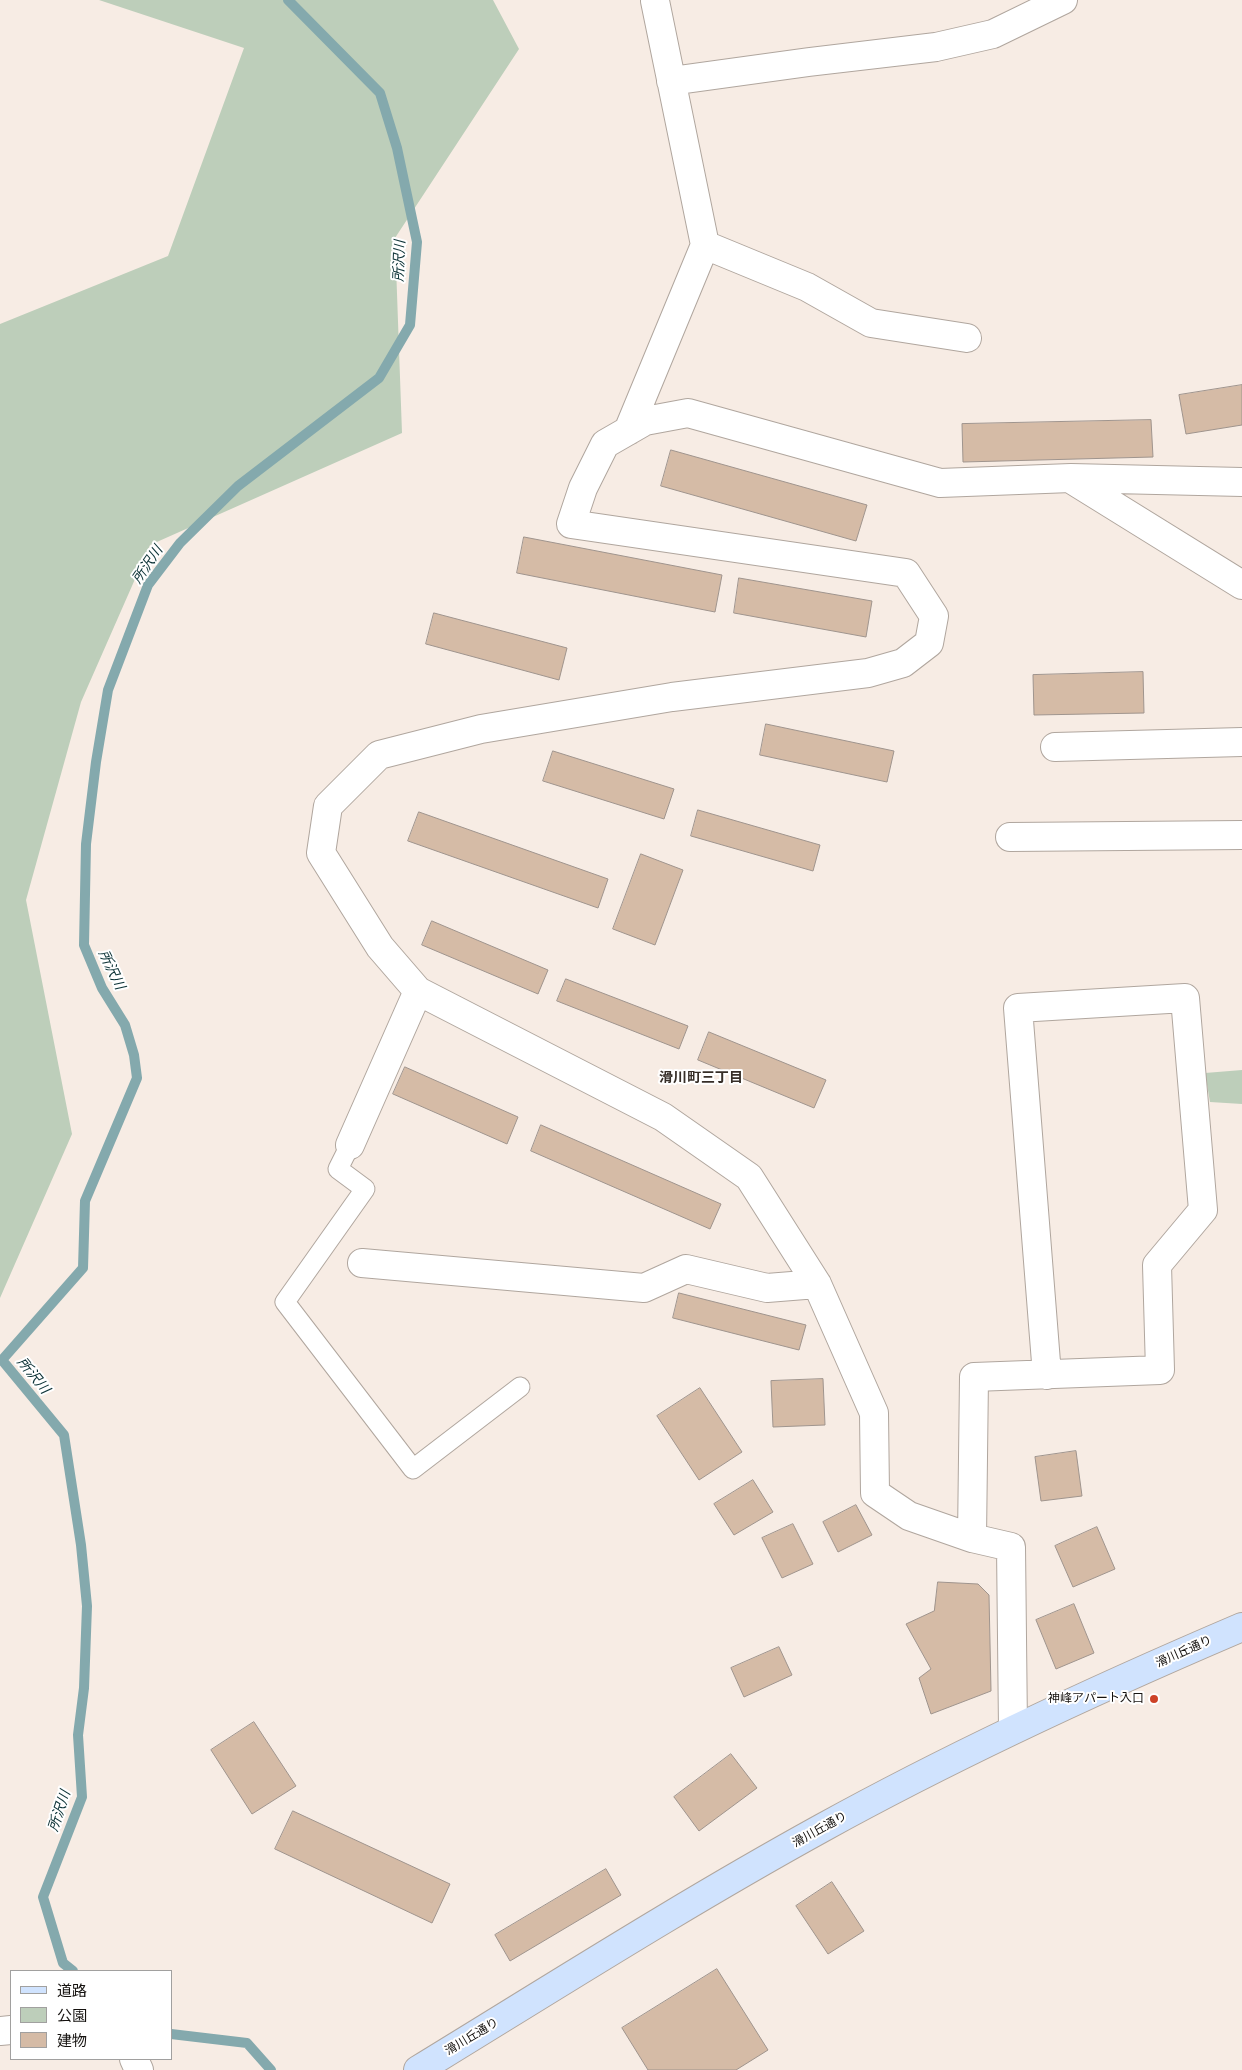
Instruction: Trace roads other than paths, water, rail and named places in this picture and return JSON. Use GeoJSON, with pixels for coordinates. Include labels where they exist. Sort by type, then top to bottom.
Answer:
{"type":"FeatureCollection","features":[{"type":"Feature","properties":{"kind":"street"},"geometry":{"type":"LineString","coordinates":[[671,81],[936,47],[993,34],[1063,0]]}},
{"type":"Feature","properties":{"kind":"street"},"geometry":{"type":"LineString","coordinates":[[628,431],[705,245],[655,1]]}},
{"type":"Feature","properties":{"kind":"street"},"geometry":{"type":"LineString","coordinates":[[705,245],[807,287],[871,323],[967,338]]}},
{"type":"Feature","properties":{"kind":"street"},"geometry":{"type":"LineString","coordinates":[[1013,1729],[1011,1547],[972,1538],[909,1516],[875,1493],[874,1413],[817,1284],[748,1177],[663,1117],[418,991],[380,947],[321,853],[328,806],[379,755],[481,729],[634,703],[868,673],[903,663],[929,643],[934,616],[906,573],[571,524],[583,488],[605,444],[645,421],[688,413],[940,483],[1070,478],[1242,482]]}},
{"type":"Feature","properties":{"kind":"street"},"geometry":{"type":"LineString","coordinates":[[1070,478],[1242,585]]}},
{"type":"Feature","properties":{"kind":"street"},"geometry":{"type":"LineString","coordinates":[[1056,746],[1242,742]]}},
{"type":"Feature","properties":{"kind":"street"},"geometry":{"type":"LineString","coordinates":[[1010,837],[1242,836]]}},
{"type":"Feature","properties":{"kind":"street"},"geometry":{"type":"LineString","coordinates":[[350,1145],[418,991]]}},
{"type":"Feature","properties":{"kind":"street"},"geometry":{"type":"LineString","coordinates":[[972,1538],[974,1377],[1046,1375],[1160,1370],[1157,1265],[1203,1210],[1185,998],[1018,1008],[1046,1375]]}},
{"type":"Feature","properties":{"kind":"street"},"geometry":{"type":"LineString","coordinates":[[362,1263],[644,1288],[686,1269],[767,1288],[817,1284]]}},
{"type":"Feature","properties":{"kind":"street","name":"滑川丘通り"},"geometry":{"type":"LineString","coordinates":[[418,2070],[725,1883],[823,1828],[1013,1729],[1242,1627]]}},
{"type":"Feature","properties":{"kind":"lane"},"geometry":{"type":"LineString","coordinates":[[350,1145],[338,1170],[365,1189],[285,1302],[413,1469],[520,1387]]}},
{"type":"Feature","properties":{"kind":"waterway","name":"所沢川"},"geometry":{"type":"LineString","coordinates":[[72,1970],[63,1963],[43,1897],[82,1797],[78,1735],[84,1688],[87,1606],[81,1545],[64,1435],[2,1360],[83,1268],[85,1201],[137,1078],[134,1055],[125,1025],[102,988],[84,945],[86,844],[96,762],[108,690],[148,585],[180,543],[238,486],[379,378],[410,325],[417,242],[397,148],[380,93],[288,0]]}},
{"type":"Feature","properties":{"kind":"waterway","name":"所沢川"},"geometry":{"type":"LineString","coordinates":[[172,2034],[247,2043],[271,2070]]}},
{"type":"Feature","properties":{"kind":"place","name":"神峰アパート入口"},"geometry":{"type":"Point","coordinates":[1154,1699]}},
{"type":"Feature","properties":{"kind":"district","name":"滑川町三丁目"},"geometry":{"type":"Point","coordinates":[701,1078]}}]}
